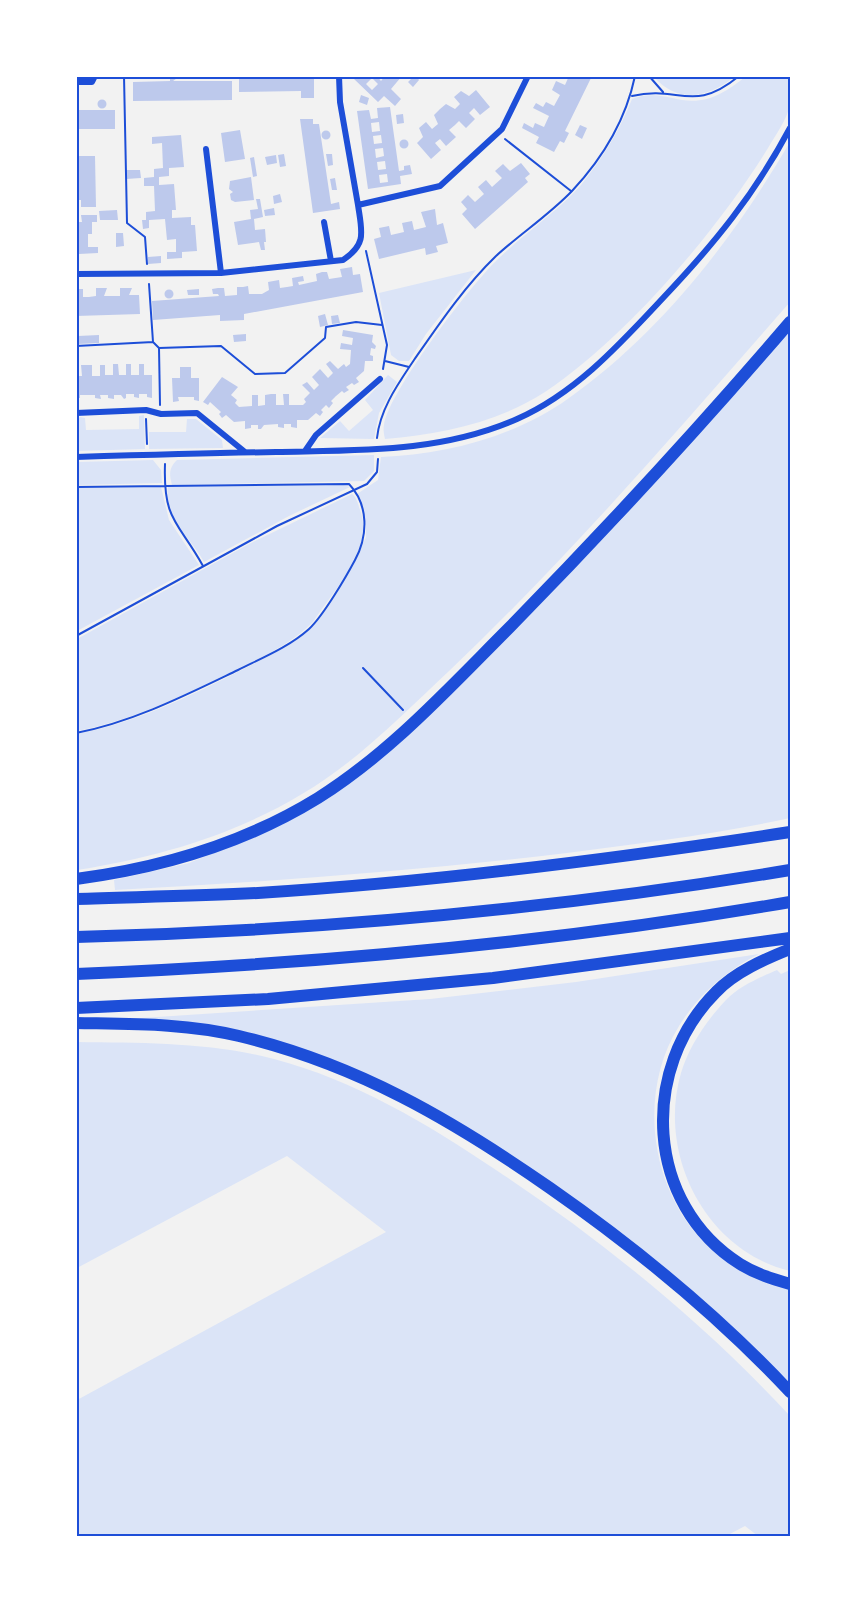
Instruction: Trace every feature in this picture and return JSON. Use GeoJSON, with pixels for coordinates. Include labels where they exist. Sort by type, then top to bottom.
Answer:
{"type":"FeatureCollection","features":[{"type":"Feature","properties":{"kind":"highway"},"geometry":{"type":"LineString","coordinates":[[76,879],[108,875],[204,851],[285,816],[357,771],[437,701],[563,573],[790,322]]}},
{"type":"Feature","properties":{"kind":"highway"},"geometry":{"type":"LineString","coordinates":[[76,899],[259,893],[418,879],[651,853],[790,832]]}},
{"type":"Feature","properties":{"kind":"highway"},"geometry":{"type":"LineString","coordinates":[[76,937],[376,921],[613,896],[790,870]]}},
{"type":"Feature","properties":{"kind":"highway"},"geometry":{"type":"LineString","coordinates":[[76,974],[207,969],[377,955],[565,936],[790,902]]}},
{"type":"Feature","properties":{"kind":"highway"},"geometry":{"type":"LineString","coordinates":[[76,1008],[268,999],[493,978],[790,938]]}},
{"type":"Feature","properties":{"kind":"highway"},"geometry":{"type":"LineString","coordinates":[[790,950],[748,968],[717,991],[699,1012],[675,1052],[667,1076],[662,1138],[675,1189],[688,1213],[715,1245],[740,1264],[765,1277],[790,1284]]}},
{"type":"Feature","properties":{"kind":"highway"},"geometry":{"type":"LineString","coordinates":[[76,1023],[172,1026],[236,1035],[340,1066],[384,1086],[502,1154],[595,1219],[663,1273],[790,1392]]}},
{"type":"Feature","properties":{"kind":"street"},"geometry":{"type":"LineString","coordinates":[[76,82],[92,82],[95,76]]}},
{"type":"Feature","properties":{"kind":"street"},"geometry":{"type":"LineString","coordinates":[[76,274],[221,273],[343,260],[357,250],[362,237],[340,102],[339,76]]}},
{"type":"Feature","properties":{"kind":"street"},"geometry":{"type":"LineString","coordinates":[[358,205],[440,186],[498,134],[528,76]]}},
{"type":"Feature","properties":{"kind":"street"},"geometry":{"type":"LineString","coordinates":[[76,456],[377,450],[433,445],[490,429],[538,407],[610,355],[717,241],[760,181],[790,128]]}},
{"type":"Feature","properties":{"kind":"street"},"geometry":{"type":"LineString","coordinates":[[206,149],[221,273]]}},
{"type":"Feature","properties":{"kind":"street"},"geometry":{"type":"LineString","coordinates":[[324,222],[332,261]]}},
{"type":"Feature","properties":{"kind":"street"},"geometry":{"type":"LineString","coordinates":[[305,451],[316,435],[380,379]]}},
{"type":"Feature","properties":{"kind":"street"},"geometry":{"type":"LineString","coordinates":[[76,412],[146,410],[161,414],[197,413],[245,453]]}},
{"type":"Feature","properties":{"kind":"path"},"geometry":{"type":"LineString","coordinates":[[124,76],[128,223],[145,237],[153,342],[159,348],[161,414]]}},
{"type":"Feature","properties":{"kind":"path"},"geometry":{"type":"LineString","coordinates":[[76,636],[277,526],[373,479],[377,472],[380,420],[410,367],[474,280],[495,257],[571,192],[614,134],[631,96],[635,76]]}},
{"type":"Feature","properties":{"kind":"path"},"geometry":{"type":"LineString","coordinates":[[649,76],[664,93]]}},
{"type":"Feature","properties":{"kind":"path"},"geometry":{"type":"LineString","coordinates":[[631,96],[664,93],[684,97],[702,97],[722,91],[739,76]]}},
{"type":"Feature","properties":{"kind":"path"},"geometry":{"type":"LineString","coordinates":[[498,134],[571,192]]}},
{"type":"Feature","properties":{"kind":"path"},"geometry":{"type":"LineString","coordinates":[[362,237],[387,345],[380,379]]}},
{"type":"Feature","properties":{"kind":"path"},"geometry":{"type":"LineString","coordinates":[[159,348],[221,346],[255,374],[285,373],[325,338],[326,327],[356,322],[382,325]]}},
{"type":"Feature","properties":{"kind":"path"},"geometry":{"type":"LineString","coordinates":[[76,346],[153,342]]}},
{"type":"Feature","properties":{"kind":"path"},"geometry":{"type":"LineString","coordinates":[[385,361],[410,367]]}},
{"type":"Feature","properties":{"kind":"path"},"geometry":{"type":"LineString","coordinates":[[146,410],[147,455]]}},
{"type":"Feature","properties":{"kind":"path"},"geometry":{"type":"LineString","coordinates":[[166,455],[164,485],[169,514],[203,566]]}},
{"type":"Feature","properties":{"kind":"path"},"geometry":{"type":"LineString","coordinates":[[76,486],[343,483],[354,490],[365,521],[363,543],[352,566],[310,628],[258,660],[192,693],[128,719],[76,733]]}},
{"type":"Feature","properties":{"kind":"path"},"geometry":{"type":"LineString","coordinates":[[363,668],[403,710]]}},
{"type":"Feature","properties":{"kind":"shaded area"},"geometry":{"type":"Polygon","coordinates":[[[654,77],[734,77],[714,90],[693,95],[673,91],[663,86],[654,77]]]}},
{"type":"Feature","properties":{"kind":"shaded area"},"geometry":{"type":"Polygon","coordinates":[[[745,77],[790,77],[791,101],[787,115],[768,148],[723,214],[668,281],[638,313],[576,369],[527,403],[468,425],[426,434],[385,439],[384,427],[389,410],[432,340],[496,261],[581,185],[610,144],[632,99],[651,95],[691,101],[700,100],[724,92],[745,77]]]}},
{"type":"Feature","properties":{"kind":"shaded area"},"geometry":{"type":"Polygon","coordinates":[[[790,142],[790,302],[624,490],[494,627],[379,737],[342,767],[302,794],[249,822],[193,843],[136,859],[77,870],[77,734],[125,722],[171,704],[261,660],[303,635],[315,624],[353,566],[366,537],[366,525],[357,494],[378,480],[381,457],[430,452],[504,433],[549,411],[603,372],[665,314],[693,282],[745,213],[790,142]]]}},
{"type":"Feature","properties":{"kind":"shaded area"},"geometry":{"type":"Polygon","coordinates":[[[476,270],[426,334],[409,361],[399,361],[391,355],[379,293],[476,270]]]}},
{"type":"Feature","properties":{"kind":"shaded area"},"geometry":{"type":"Polygon","coordinates":[[[790,330],[790,818],[679,838],[511,859],[341,875],[115,890],[114,880],[189,863],[258,835],[326,797],[501,644],[623,518],[790,330]]]}},
{"type":"Feature","properties":{"kind":"shaded area"},"geometry":{"type":"Polygon","coordinates":[[[388,375],[397,382],[379,413],[374,439],[320,438],[340,421],[349,431],[373,410],[365,400],[388,375]]]}},
{"type":"Feature","properties":{"kind":"shaded area"},"geometry":{"type":"Polygon","coordinates":[[[144,415],[145,449],[77,451],[77,420],[80,417],[85,418],[86,430],[139,429],[139,416],[144,415]]]}},
{"type":"Feature","properties":{"kind":"shaded area"},"geometry":{"type":"Polygon","coordinates":[[[187,419],[196,419],[222,440],[223,448],[149,449],[149,432],[186,432],[187,419]]]}},
{"type":"Feature","properties":{"kind":"shaded area"},"geometry":{"type":"Polygon","coordinates":[[[374,455],[374,471],[364,481],[172,485],[170,478],[170,471],[177,460],[374,455]]]}},
{"type":"Feature","properties":{"kind":"shaded area"},"geometry":{"type":"Polygon","coordinates":[[[153,460],[161,470],[162,483],[77,485],[77,462],[153,460]]]}},
{"type":"Feature","properties":{"kind":"shaded area"},"geometry":{"type":"Polygon","coordinates":[[[343,485],[350,487],[289,516],[204,562],[179,527],[168,498],[168,487],[343,485]]]}},
{"type":"Feature","properties":{"kind":"shaded area"},"geometry":{"type":"Polygon","coordinates":[[[161,487],[169,520],[199,565],[77,631],[76,488],[161,487]]]}},
{"type":"Feature","properties":{"kind":"shaded area"},"geometry":{"type":"Polygon","coordinates":[[[352,494],[360,510],[363,525],[362,540],[350,569],[313,622],[304,631],[261,658],[172,700],[135,715],[77,731],[77,639],[249,544],[352,494]]]}},
{"type":"Feature","properties":{"kind":"shaded area"},"geometry":{"type":"Polygon","coordinates":[[[759,954],[714,984],[679,1026],[666,1052],[658,1081],[654,1110],[656,1140],[662,1170],[673,1197],[688,1223],[707,1245],[736,1265],[790,1290],[790,1389],[754,1352],[488,1143],[291,1047],[111,1020],[430,999],[576,982],[759,954]]]}},
{"type":"Feature","properties":{"kind":"shaded area"},"geometry":{"type":"Polygon","coordinates":[[[777,970],[781,974],[790,970],[790,1271],[760,1260],[734,1243],[712,1221],[695,1195],[683,1166],[676,1136],[675,1104],[681,1073],[699,1034],[712,1016],[737,990],[777,970]]]}},
{"type":"Feature","properties":{"kind":"shaded area"},"geometry":{"type":"Polygon","coordinates":[[[77,1042],[201,1046],[250,1053],[304,1068],[361,1091],[417,1120],[536,1197],[650,1284],[757,1381],[790,1416],[790,1536],[758,1536],[745,1526],[726,1536],[77,1536],[77,1400],[386,1232],[287,1156],[77,1268],[77,1042]]]}},
{"type":"Feature","properties":{"kind":"building"},"geometry":{"type":"Polygon","coordinates":[[[164,76],[180,76],[173,81],[232,81],[232,100],[133,101],[133,82],[170,81],[164,76]]]}},
{"type":"Feature","properties":{"kind":"building"},"geometry":{"type":"Polygon","coordinates":[[[239,76],[314,76],[314,98],[301,98],[301,91],[239,92],[239,76]]]}},
{"type":"Feature","properties":{"kind":"building"},"geometry":{"type":"Polygon","coordinates":[[[356,76],[377,76],[381,81],[385,76],[402,76],[391,89],[401,99],[395,106],[384,96],[378,102],[354,79],[356,76]],[[372,78],[366,84],[372,90],[378,84],[372,78]]]}},
{"type":"Feature","properties":{"kind":"building"},"geometry":{"type":"Polygon","coordinates":[[[409,76],[416,76],[419,80],[413,87],[408,82],[411,79],[409,76]]]}},
{"type":"Feature","properties":{"kind":"building"},"geometry":{"type":"Polygon","coordinates":[[[569,76],[591,78],[565,131],[569,133],[564,143],[560,141],[554,152],[536,143],[539,137],[522,128],[524,123],[533,128],[535,123],[544,127],[549,116],[533,108],[536,103],[543,107],[546,102],[554,106],[560,95],[552,90],[556,81],[565,85],[569,76]]]}},
{"type":"Feature","properties":{"kind":"building"},"geometry":{"type":"Polygon","coordinates":[[[476,90],[490,107],[480,115],[474,108],[469,113],[475,119],[466,128],[459,121],[449,130],[456,137],[446,146],[440,139],[435,143],[441,150],[431,159],[417,143],[423,137],[419,128],[426,122],[432,129],[438,124],[434,115],[440,109],[446,104],[455,109],[460,104],[454,97],[461,91],[469,96],[476,90]]]}},
{"type":"Feature","properties":{"kind":"building"},"geometry":{"type":"Polygon","coordinates":[[[361,95],[369,98],[367,105],[359,102],[361,95]]]}},
{"type":"Feature","properties":{"kind":"building"},"geometry":{"type":"Polygon","coordinates":[[[102,100],[106,104],[102,108],[98,104],[102,100]]]}},
{"type":"Feature","properties":{"kind":"building"},"geometry":{"type":"Polygon","coordinates":[[[390,107],[399,171],[404,170],[404,166],[410,165],[412,174],[400,176],[401,184],[368,189],[357,111],[369,110],[371,119],[378,118],[377,108],[390,107]],[[379,122],[371,123],[372,132],[380,131],[379,122]],[[381,135],[373,136],[374,144],[382,143],[381,135]],[[383,148],[375,149],[376,158],[384,156],[383,148]],[[385,161],[377,162],[378,170],[386,169],[385,161]],[[387,174],[379,175],[380,183],[388,182],[387,174]]]}},
{"type":"Feature","properties":{"kind":"building"},"geometry":{"type":"Polygon","coordinates":[[[76,110],[115,110],[115,129],[76,129],[76,110]]]}},
{"type":"Feature","properties":{"kind":"building"},"geometry":{"type":"Polygon","coordinates":[[[403,114],[404,123],[397,124],[396,115],[403,114]]]}},
{"type":"Feature","properties":{"kind":"building"},"geometry":{"type":"Polygon","coordinates":[[[300,119],[313,119],[313,124],[319,124],[331,204],[339,202],[340,209],[313,213],[300,119]]]}},
{"type":"Feature","properties":{"kind":"building"},"geometry":{"type":"Polygon","coordinates":[[[580,125],[587,128],[582,139],[575,135],[580,125]]]}},
{"type":"Feature","properties":{"kind":"building"},"geometry":{"type":"Polygon","coordinates":[[[240,130],[245,159],[225,162],[221,133],[240,130]]]}},
{"type":"Feature","properties":{"kind":"building"},"geometry":{"type":"Polygon","coordinates":[[[326,131],[330,135],[326,139],[322,135],[326,131]]]}},
{"type":"Feature","properties":{"kind":"building"},"geometry":{"type":"Polygon","coordinates":[[[181,135],[184,167],[169,168],[169,176],[159,177],[159,185],[174,184],[176,210],[172,210],[172,218],[191,217],[191,225],[195,225],[197,251],[182,252],[182,258],[167,259],[167,252],[176,252],[176,239],[167,240],[165,219],[149,220],[149,228],[143,229],[142,220],[146,220],[146,212],[155,211],[154,186],[144,186],[144,178],[154,177],[154,169],[163,168],[162,143],[152,144],[152,137],[181,135]]]}},
{"type":"Feature","properties":{"kind":"building"},"geometry":{"type":"Polygon","coordinates":[[[404,140],[408,144],[404,148],[400,144],[404,140]]]}},
{"type":"Feature","properties":{"kind":"building"},"geometry":{"type":"Polygon","coordinates":[[[284,154],[286,166],[280,167],[278,155],[284,154]]]}},
{"type":"Feature","properties":{"kind":"building"},"geometry":{"type":"Polygon","coordinates":[[[326,154],[332,154],[333,165],[328,166],[326,154]]]}},
{"type":"Feature","properties":{"kind":"building"},"geometry":{"type":"Polygon","coordinates":[[[276,155],[277,163],[267,165],[265,157],[276,155]]]}},
{"type":"Feature","properties":{"kind":"building"},"geometry":{"type":"Polygon","coordinates":[[[76,156],[95,156],[96,207],[81,207],[81,200],[76,200],[76,156]]]}},
{"type":"Feature","properties":{"kind":"building"},"geometry":{"type":"Polygon","coordinates":[[[254,157],[257,176],[253,177],[250,158],[254,157]]]}},
{"type":"Feature","properties":{"kind":"building"},"geometry":{"type":"Polygon","coordinates":[[[521,163],[530,174],[525,178],[528,182],[475,229],[462,214],[467,209],[461,202],[468,195],[475,202],[484,194],[478,187],[486,180],[492,187],[502,178],[495,171],[503,164],[510,171],[521,163]]]}},
{"type":"Feature","properties":{"kind":"building"},"geometry":{"type":"Polygon","coordinates":[[[126,170],[140,170],[141,178],[126,179],[126,170]]]}},
{"type":"Feature","properties":{"kind":"building"},"geometry":{"type":"Polygon","coordinates":[[[251,177],[254,200],[235,202],[231,200],[230,194],[233,192],[229,189],[230,181],[251,177]]]}},
{"type":"Feature","properties":{"kind":"building"},"geometry":{"type":"Polygon","coordinates":[[[335,178],[337,190],[332,190],[330,179],[335,178]]]}},
{"type":"Feature","properties":{"kind":"building"},"geometry":{"type":"Polygon","coordinates":[[[280,194],[282,202],[274,204],[273,196],[280,194]]]}},
{"type":"Feature","properties":{"kind":"building"},"geometry":{"type":"Polygon","coordinates":[[[256,199],[260,199],[263,217],[254,219],[255,230],[265,229],[265,250],[261,250],[259,242],[238,245],[234,222],[251,219],[250,210],[258,209],[256,199]]]}},
{"type":"Feature","properties":{"kind":"building"},"geometry":{"type":"Polygon","coordinates":[[[274,208],[275,215],[265,216],[264,210],[274,208]]]}},
{"type":"Feature","properties":{"kind":"building"},"geometry":{"type":"Polygon","coordinates":[[[435,209],[437,225],[443,223],[448,243],[436,246],[438,252],[426,255],[425,248],[379,259],[374,239],[381,237],[379,228],[389,226],[391,235],[404,232],[402,223],[412,221],[414,230],[426,227],[421,212],[435,209]]]}},
{"type":"Feature","properties":{"kind":"building"},"geometry":{"type":"Polygon","coordinates":[[[117,210],[118,220],[100,220],[99,211],[117,210]]]}},
{"type":"Feature","properties":{"kind":"building"},"geometry":{"type":"Polygon","coordinates":[[[81,215],[97,215],[97,222],[92,222],[92,234],[88,234],[88,247],[98,247],[98,253],[79,254],[76,222],[82,222],[81,215]]]}},
{"type":"Feature","properties":{"kind":"building"},"geometry":{"type":"Polygon","coordinates":[[[116,233],[123,233],[124,246],[116,247],[116,233]]]}},
{"type":"Feature","properties":{"kind":"building"},"geometry":{"type":"Polygon","coordinates":[[[161,256],[161,263],[148,264],[148,257],[161,256]]]}},
{"type":"Feature","properties":{"kind":"building"},"geometry":{"type":"Polygon","coordinates":[[[352,267],[353,275],[360,274],[363,292],[244,314],[244,320],[220,321],[220,315],[153,320],[152,301],[219,296],[213,294],[212,289],[218,288],[224,288],[225,296],[237,295],[237,287],[248,286],[249,294],[262,294],[269,290],[268,282],[279,280],[280,288],[293,286],[292,278],[303,276],[304,281],[298,282],[299,285],[317,281],[316,274],[322,272],[327,272],[329,279],[342,277],[340,269],[352,267]]]}},
{"type":"Feature","properties":{"kind":"building"},"geometry":{"type":"Polygon","coordinates":[[[96,288],[107,288],[104,296],[120,296],[120,288],[132,288],[129,295],[139,295],[140,314],[76,316],[76,289],[83,289],[83,297],[89,297],[96,296],[96,288]]]}},
{"type":"Feature","properties":{"kind":"building"},"geometry":{"type":"Polygon","coordinates":[[[199,289],[199,295],[188,295],[187,290],[199,289]]]}},
{"type":"Feature","properties":{"kind":"building"},"geometry":{"type":"Polygon","coordinates":[[[169,290],[173,294],[169,298],[165,294],[169,290]]]}},
{"type":"Feature","properties":{"kind":"building"},"geometry":{"type":"Polygon","coordinates":[[[325,314],[328,325],[320,327],[318,316],[325,314]]]}},
{"type":"Feature","properties":{"kind":"building"},"geometry":{"type":"Polygon","coordinates":[[[338,315],[340,323],[332,324],[331,316],[338,315]]]}},
{"type":"Feature","properties":{"kind":"building"},"geometry":{"type":"Polygon","coordinates":[[[343,330],[373,335],[372,342],[376,346],[375,349],[371,348],[370,355],[373,356],[373,361],[365,361],[364,371],[356,378],[359,382],[346,387],[349,390],[344,393],[342,391],[336,396],[329,408],[326,405],[321,410],[323,412],[320,416],[316,413],[308,420],[297,420],[297,428],[291,427],[291,424],[284,424],[284,428],[278,427],[278,424],[264,425],[261,429],[258,429],[258,425],[251,425],[251,428],[245,429],[245,421],[234,422],[226,415],[222,418],[219,414],[221,412],[210,402],[208,405],[203,402],[222,377],[238,387],[231,395],[237,400],[235,403],[239,407],[252,406],[252,395],[258,395],[258,406],[265,405],[265,395],[271,394],[276,394],[276,405],[284,405],[283,394],[289,394],[289,405],[303,405],[306,402],[304,399],[310,393],[302,385],[307,382],[314,390],[319,385],[312,377],[320,369],[328,378],[333,373],[326,364],[330,361],[338,369],[344,364],[346,367],[350,364],[351,350],[340,349],[341,343],[352,345],[353,338],[342,336],[343,330]]]}},
{"type":"Feature","properties":{"kind":"building"},"geometry":{"type":"Polygon","coordinates":[[[246,334],[246,341],[234,342],[233,335],[246,334]]]}},
{"type":"Feature","properties":{"kind":"building"},"geometry":{"type":"Polygon","coordinates":[[[99,335],[99,343],[78,344],[78,336],[99,335]]]}},
{"type":"Feature","properties":{"kind":"building"},"geometry":{"type":"Polygon","coordinates":[[[113,364],[118,364],[119,375],[126,375],[126,364],[131,364],[131,375],[139,375],[139,364],[144,364],[144,375],[152,375],[152,398],[147,397],[147,394],[139,394],[139,398],[134,397],[134,394],[126,394],[124,399],[121,395],[114,395],[114,399],[108,398],[108,395],[100,395],[101,399],[95,398],[95,395],[80,395],[80,398],[76,398],[76,376],[82,376],[81,365],[92,365],[92,376],[100,376],[100,365],[105,365],[105,375],[113,375],[113,364]]]}},
{"type":"Feature","properties":{"kind":"building"},"geometry":{"type":"Polygon","coordinates":[[[180,367],[191,367],[191,378],[199,378],[199,401],[194,400],[194,397],[178,397],[179,401],[173,402],[172,378],[180,378],[180,367]]]}}]}
